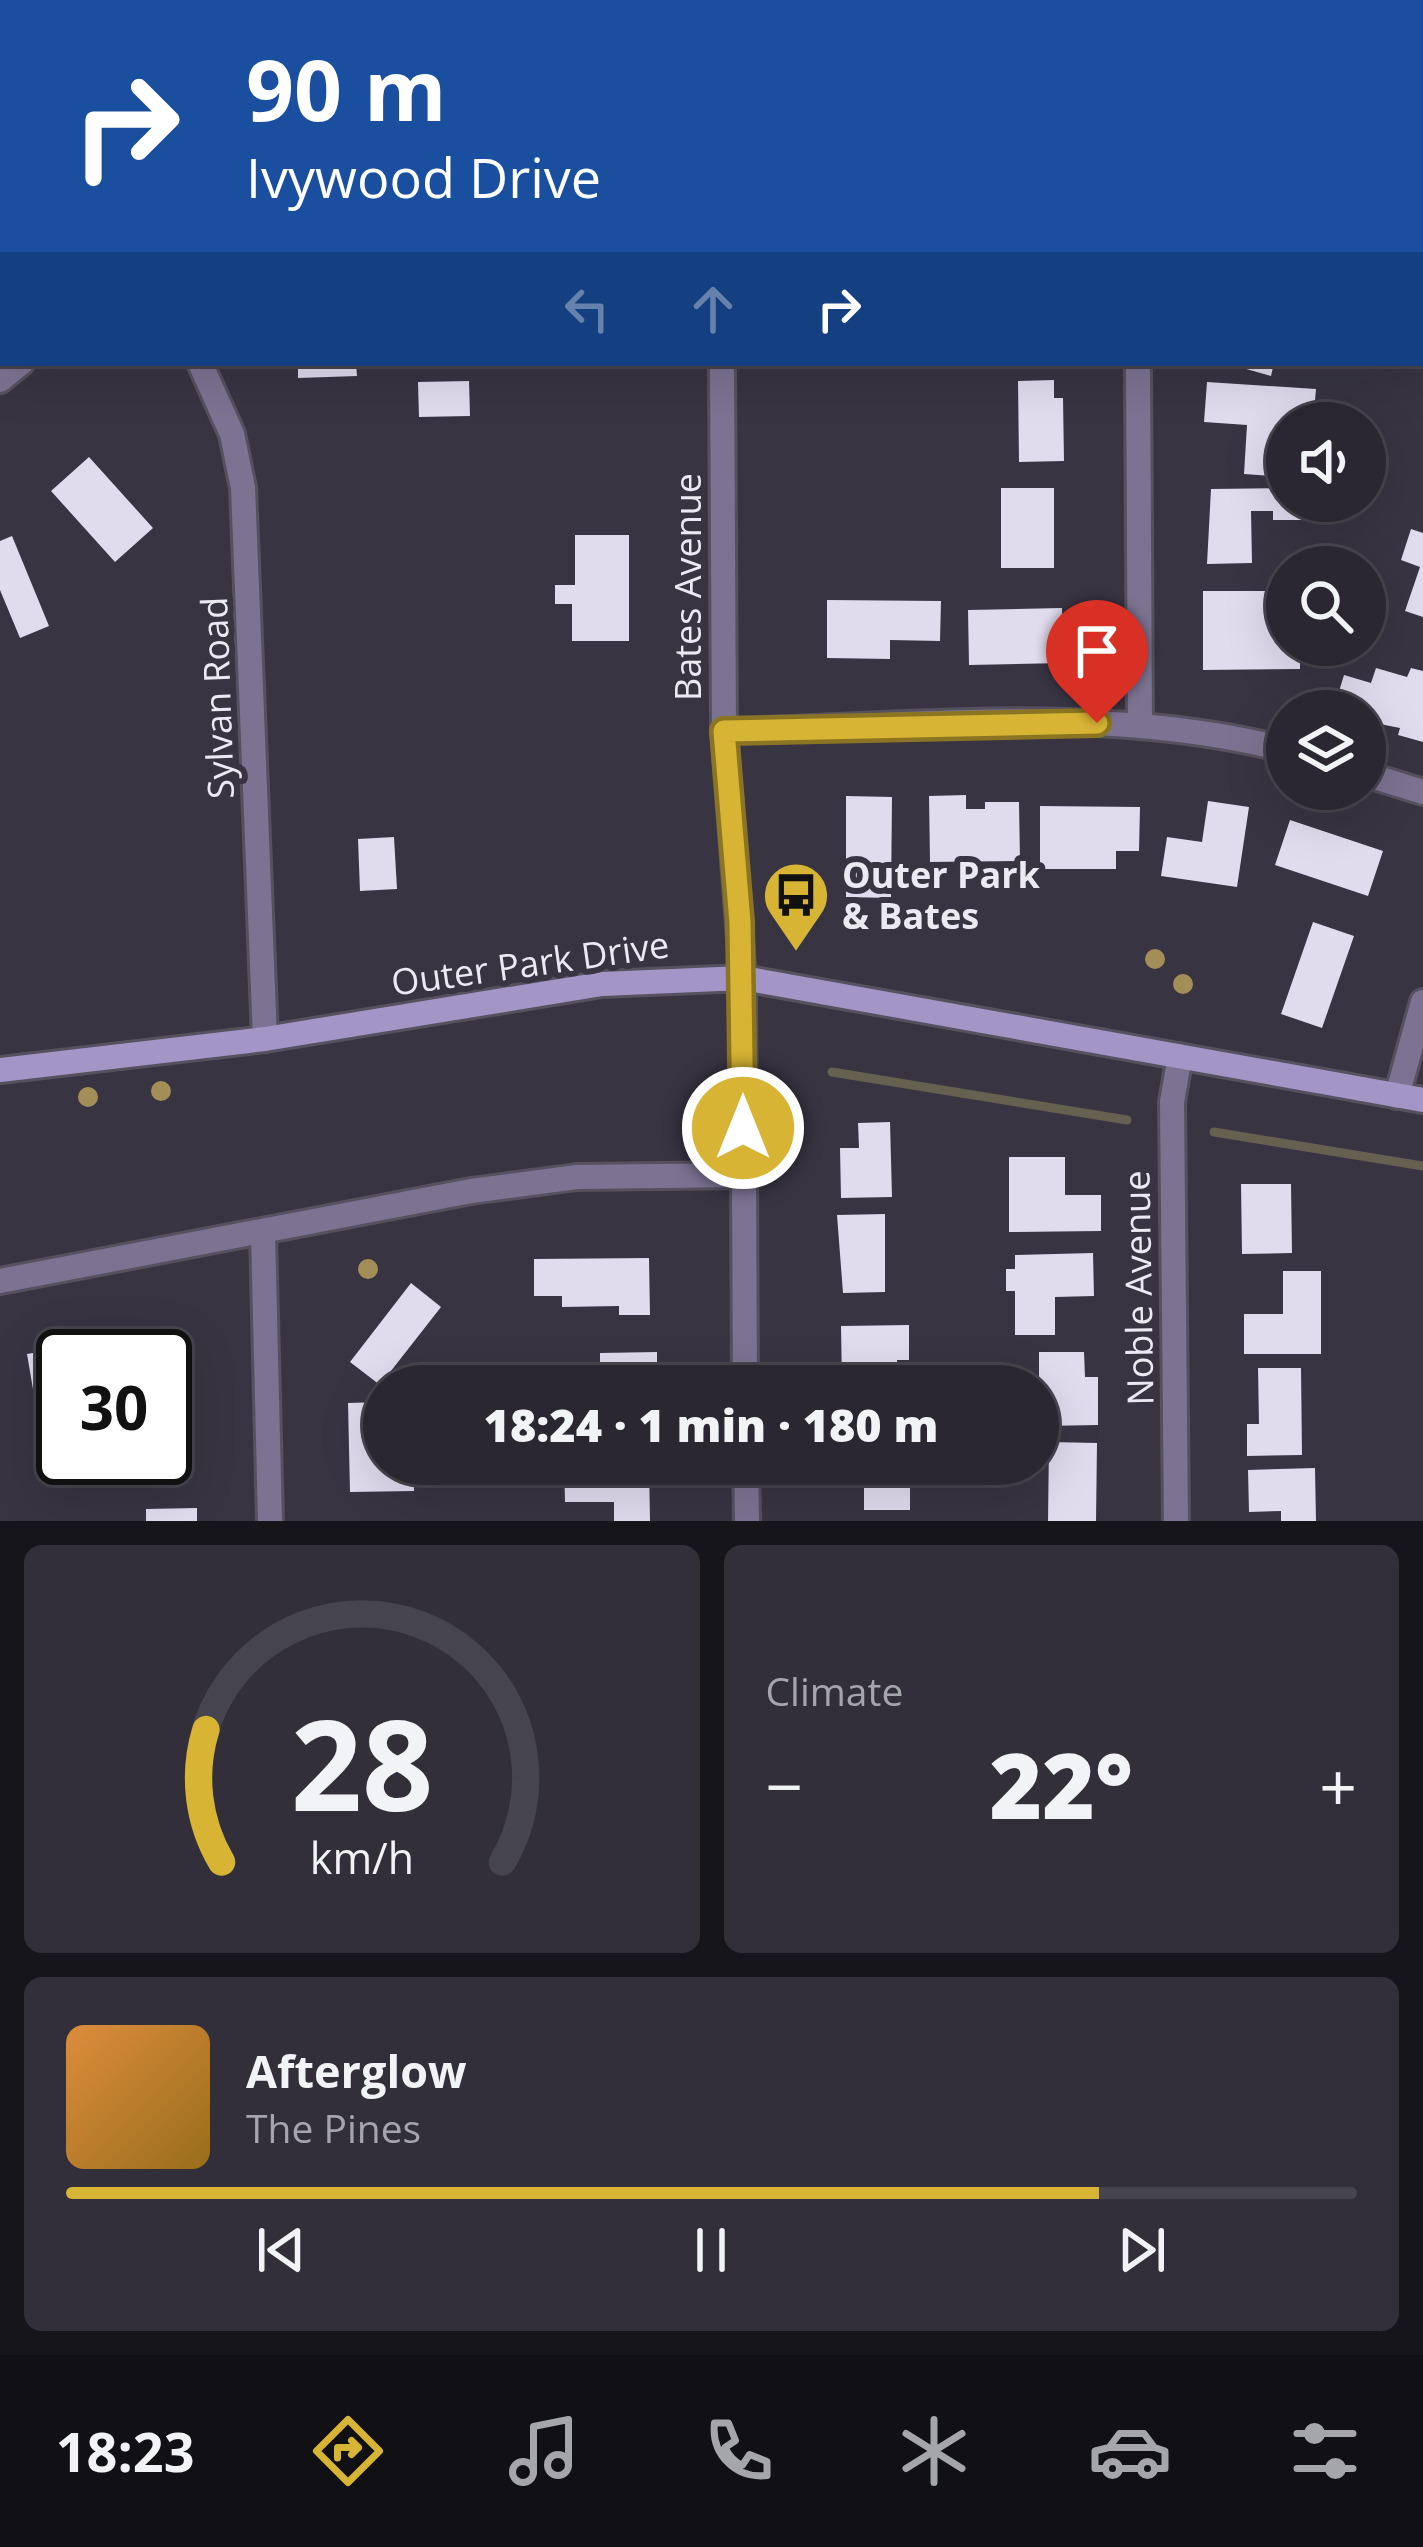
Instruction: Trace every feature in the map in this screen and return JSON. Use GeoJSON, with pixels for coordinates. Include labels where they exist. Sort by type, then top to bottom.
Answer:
{"type":"FeatureCollection","features":[{"type":"Feature","properties":{"kind":"street","name":"Sylvan Road"},"geometry":{"type":"LineString","coordinates":[[201,366],[232,434],[243,488],[265,1039]]}},
{"type":"Feature","properties":{"kind":"street","name":"Bates Avenue"},"geometry":{"type":"LineString","coordinates":[[722,366],[724,731],[742,978],[745,1365]]}},
{"type":"Feature","properties":{"kind":"street"},"geometry":{"type":"LineString","coordinates":[[1138,366],[1140,722]]}},
{"type":"Feature","properties":{"kind":"street"},"geometry":{"type":"LineString","coordinates":[[724,731],[1140,722],[1266,744]]}},
{"type":"Feature","properties":{"kind":"street"},"geometry":{"type":"LineString","coordinates":[[1386,781],[1423,792]]}},
{"type":"Feature","properties":{"kind":"street","name":"Outer Park Drive"},"geometry":{"type":"LineString","coordinates":[[0,1070],[265,1039],[602,984],[742,978],[1423,1100]]}},
{"type":"Feature","properties":{"kind":"street"},"geometry":{"type":"LineString","coordinates":[[1397,1096],[1423,1002]]}},
{"type":"Feature","properties":{"kind":"street","name":"Noble Avenue"},"geometry":{"type":"LineString","coordinates":[[1176,1521],[1172,1102],[1180,1056]]}},
{"type":"Feature","properties":{"kind":"street"},"geometry":{"type":"LineString","coordinates":[[0,1281],[471,1191],[577,1177],[742,1175]]}},
{"type":"Feature","properties":{"kind":"street"},"geometry":{"type":"LineString","coordinates":[[263,1233],[270,1521]]}},
{"type":"Feature","properties":{"kind":"street"},"geometry":{"type":"LineString","coordinates":[[746,1485],[747,1521]]}},
{"type":"Feature","properties":{"kind":"building"},"geometry":{"type":"Polygon","coordinates":[[[298,366],[356,366],[357,376],[298,378],[298,366]]]}},
{"type":"Feature","properties":{"kind":"building"},"geometry":{"type":"Polygon","coordinates":[[[1236,366],[1273,366],[1271,376],[1236,366]]]}},
{"type":"Feature","properties":{"kind":"building"},"geometry":{"type":"Polygon","coordinates":[[[1054,380],[1054,398],[1063,398],[1064,461],[1019,462],[1018,381],[1054,380]]]}},
{"type":"Feature","properties":{"kind":"building"},"geometry":{"type":"Polygon","coordinates":[[[469,381],[470,416],[419,417],[418,382],[469,381]]]}},
{"type":"Feature","properties":{"kind":"building"},"geometry":{"type":"Polygon","coordinates":[[[1207,382],[1316,389],[1315,402],[1266,402],[1266,476],[1244,474],[1247,425],[1204,422],[1207,382]]]}},
{"type":"Feature","properties":{"kind":"building"},"geometry":{"type":"Polygon","coordinates":[[[89,457],[153,528],[115,562],[51,491],[89,457]]]}},
{"type":"Feature","properties":{"kind":"building"},"geometry":{"type":"Polygon","coordinates":[[[1001,488],[1054,488],[1054,568],[1001,568],[1001,488]]]}},
{"type":"Feature","properties":{"kind":"building"},"geometry":{"type":"Polygon","coordinates":[[[1266,488],[1266,511],[1251,511],[1252,563],[1207,564],[1211,489],[1266,488]]]}},
{"type":"Feature","properties":{"kind":"building"},"geometry":{"type":"Polygon","coordinates":[[[1411,529],[1423,533],[1423,617],[1405,611],[1420,567],[1401,560],[1411,529]]]}},
{"type":"Feature","properties":{"kind":"building"},"geometry":{"type":"Polygon","coordinates":[[[575,535],[629,535],[629,641],[572,641],[572,604],[555,604],[555,585],[575,585],[575,535]]]}},
{"type":"Feature","properties":{"kind":"building"},"geometry":{"type":"Polygon","coordinates":[[[12,536],[49,626],[20,638],[0,590],[0,541],[12,536]]]}},
{"type":"Feature","properties":{"kind":"building"},"geometry":{"type":"Polygon","coordinates":[[[1203,591],[1266,591],[1266,666],[1300,669],[1203,670],[1203,591]]]}},
{"type":"Feature","properties":{"kind":"building"},"geometry":{"type":"Polygon","coordinates":[[[827,600],[941,601],[940,641],[890,640],[890,659],[827,658],[827,600]]]}},
{"type":"Feature","properties":{"kind":"building"},"geometry":{"type":"Polygon","coordinates":[[[1062,608],[1063,663],[969,665],[968,610],[1062,608]]]}},
{"type":"Feature","properties":{"kind":"building"},"geometry":{"type":"Polygon","coordinates":[[[1376,668],[1407,677],[1411,668],[1423,671],[1423,742],[1398,735],[1400,728],[1386,725],[1386,690],[1339,690],[1344,675],[1371,683],[1376,668]]]}},
{"type":"Feature","properties":{"kind":"building"},"geometry":{"type":"Polygon","coordinates":[[[966,795],[966,809],[985,809],[985,802],[1019,802],[1020,861],[930,862],[929,796],[966,795]]]}},
{"type":"Feature","properties":{"kind":"building"},"geometry":{"type":"Polygon","coordinates":[[[846,796],[892,797],[891,898],[846,897],[846,796]]]}},
{"type":"Feature","properties":{"kind":"building"},"geometry":{"type":"Polygon","coordinates":[[[1208,801],[1249,807],[1237,887],[1161,876],[1167,837],[1202,842],[1208,801]]]}},
{"type":"Feature","properties":{"kind":"building"},"geometry":{"type":"Polygon","coordinates":[[[1040,806],[1140,807],[1139,851],[1116,851],[1116,869],[1040,869],[1040,806]]]}},
{"type":"Feature","properties":{"kind":"building"},"geometry":{"type":"Polygon","coordinates":[[[1290,820],[1383,851],[1368,896],[1275,865],[1290,820]]]}},
{"type":"Feature","properties":{"kind":"building"},"geometry":{"type":"Polygon","coordinates":[[[394,837],[397,889],[360,891],[358,839],[394,837]]]}},
{"type":"Feature","properties":{"kind":"building"},"geometry":{"type":"Polygon","coordinates":[[[1313,922],[1354,936],[1322,1028],[1281,1014],[1313,922]]]}},
{"type":"Feature","properties":{"kind":"building"},"geometry":{"type":"Polygon","coordinates":[[[890,1122],[892,1197],[841,1198],[840,1148],[859,1148],[858,1123],[890,1122]]]}},
{"type":"Feature","properties":{"kind":"building"},"geometry":{"type":"Polygon","coordinates":[[[1009,1157],[1065,1157],[1065,1195],[1101,1195],[1101,1231],[1009,1232],[1009,1157]]]}},
{"type":"Feature","properties":{"kind":"building"},"geometry":{"type":"Polygon","coordinates":[[[1241,1184],[1291,1184],[1292,1253],[1242,1254],[1241,1184]]]}},
{"type":"Feature","properties":{"kind":"building"},"geometry":{"type":"Polygon","coordinates":[[[885,1214],[885,1292],[843,1293],[837,1215],[885,1214]]]}},
{"type":"Feature","properties":{"kind":"building"},"geometry":{"type":"Polygon","coordinates":[[[1093,1253],[1094,1296],[1055,1297],[1055,1335],[1015,1335],[1015,1291],[1006,1291],[1006,1269],[1015,1269],[1015,1255],[1093,1253]]]}},
{"type":"Feature","properties":{"kind":"building"},"geometry":{"type":"Polygon","coordinates":[[[649,1258],[650,1315],[619,1315],[619,1306],[562,1307],[562,1296],[534,1296],[534,1259],[649,1258]]]}},
{"type":"Feature","properties":{"kind":"building"},"geometry":{"type":"Polygon","coordinates":[[[1283,1271],[1321,1271],[1321,1354],[1244,1354],[1244,1314],[1283,1314],[1283,1271]]]}},
{"type":"Feature","properties":{"kind":"building"},"geometry":{"type":"Polygon","coordinates":[[[411,1283],[441,1307],[396,1365],[363,1365],[363,1372],[350,1362],[411,1283]]]}},
{"type":"Feature","properties":{"kind":"building"},"geometry":{"type":"Polygon","coordinates":[[[909,1325],[909,1360],[897,1360],[897,1365],[842,1365],[841,1326],[909,1325]]]}},
{"type":"Feature","properties":{"kind":"building"},"geometry":{"type":"Polygon","coordinates":[[[36,1352],[36,1401],[35,1401],[27,1354],[36,1352]]]}},
{"type":"Feature","properties":{"kind":"building"},"geometry":{"type":"Polygon","coordinates":[[[657,1352],[657,1365],[600,1365],[600,1353],[657,1352]]]}},
{"type":"Feature","properties":{"kind":"building"},"geometry":{"type":"Polygon","coordinates":[[[1039,1352],[1084,1352],[1085,1377],[1098,1377],[1098,1425],[1059,1426],[1059,1365],[1039,1365],[1039,1352]]]}},
{"type":"Feature","properties":{"kind":"building"},"geometry":{"type":"Polygon","coordinates":[[[1258,1368],[1301,1368],[1302,1455],[1247,1456],[1247,1424],[1259,1424],[1258,1368]]]}},
{"type":"Feature","properties":{"kind":"building"},"geometry":{"type":"Polygon","coordinates":[[[348,1403],[363,1403],[363,1485],[414,1485],[414,1491],[350,1492],[348,1403]]]}},
{"type":"Feature","properties":{"kind":"building"},"geometry":{"type":"Polygon","coordinates":[[[1059,1442],[1097,1443],[1096,1521],[1048,1521],[1048,1485],[1059,1485],[1059,1442]]]}},
{"type":"Feature","properties":{"kind":"building"},"geometry":{"type":"Polygon","coordinates":[[[1315,1468],[1316,1521],[1281,1521],[1281,1511],[1249,1512],[1248,1470],[1315,1468]]]}},
{"type":"Feature","properties":{"kind":"building"},"geometry":{"type":"Polygon","coordinates":[[[565,1485],[649,1485],[650,1521],[614,1521],[614,1502],[565,1502],[565,1485]]]}},
{"type":"Feature","properties":{"kind":"building"},"geometry":{"type":"Polygon","coordinates":[[[864,1485],[910,1485],[910,1510],[864,1510],[864,1485]]]}},
{"type":"Feature","properties":{"kind":"building"},"geometry":{"type":"Polygon","coordinates":[[[197,1508],[197,1521],[146,1521],[146,1509],[197,1508]]]}},
{"type":"Feature","properties":{"kind":"waterway"},"geometry":{"type":"LineString","coordinates":[[832,1072],[1127,1120]]}},
{"type":"Feature","properties":{"kind":"waterway"},"geometry":{"type":"LineString","coordinates":[[1214,1132],[1423,1166]]}},
{"type":"Feature","properties":{"kind":"place","name":"Outer Park & Bates"},"geometry":{"type":"Point","coordinates":[796,954]}},
{"type":"Feature","properties":{"kind":"route"},"geometry":{"type":"LineString","coordinates":[[743,1128],[740,922],[724,731],[1097,723]]}}]}
